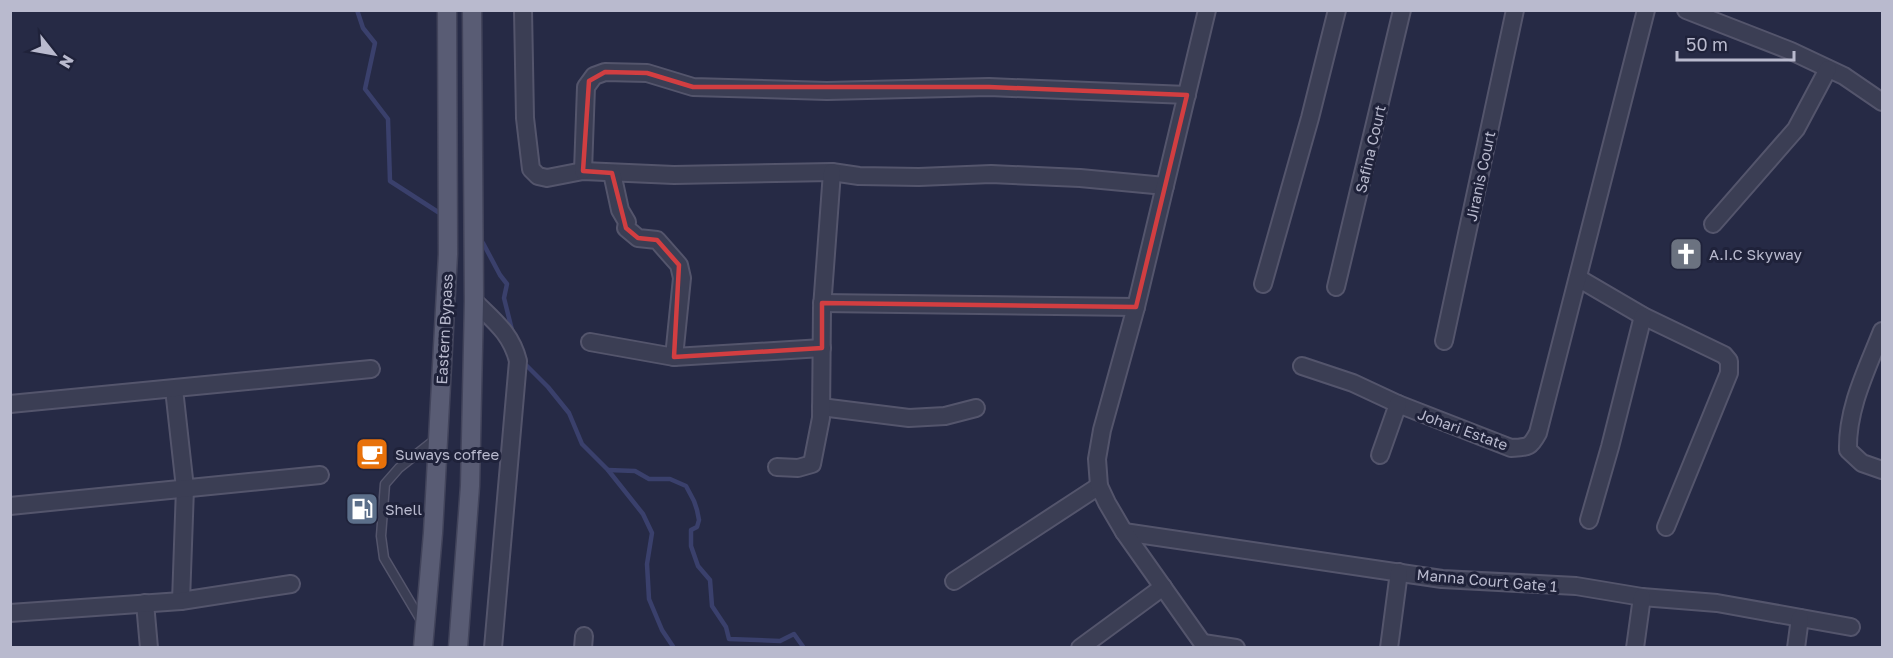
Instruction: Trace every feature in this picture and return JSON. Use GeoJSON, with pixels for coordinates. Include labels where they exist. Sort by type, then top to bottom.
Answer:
{"type":"FeatureCollection","features":[{"type":"Feature","properties":{"kind":"main road","name":"Eastern Bypass"},"geometry":{"type":"LineString","coordinates":[[423,648],[433,533],[448,246],[447,10]]}},
{"type":"Feature","properties":{"kind":"main road","name":"Eastern Bypass"},"geometry":{"type":"LineString","coordinates":[[458,648],[470,486],[474,301],[472,10]]}},
{"type":"Feature","properties":{"kind":"street"},"geometry":{"type":"LineString","coordinates":[[523,10],[525,118],[531,168],[538,176],[547,178],[583,171],[674,175],[831,172],[859,176],[919,177],[991,174],[1080,178],[1165,186]]}},
{"type":"Feature","properties":{"kind":"street"},"geometry":{"type":"LineString","coordinates":[[1207,10],[1136,307],[1102,430],[1097,459],[1100,486],[1107,503],[1124,532],[1205,645],[1236,648]]}},
{"type":"Feature","properties":{"kind":"street"},"geometry":{"type":"LineString","coordinates":[[1263,284],[1310,118],[1337,10]]}},
{"type":"Feature","properties":{"kind":"street","name":"Safina Court"},"geometry":{"type":"LineString","coordinates":[[1336,287],[1402,10]]}},
{"type":"Feature","properties":{"kind":"street","name":"Jiranis Court"},"geometry":{"type":"LineString","coordinates":[[1444,341],[1515,10]]}},
{"type":"Feature","properties":{"kind":"street","name":"Johari Estate"},"geometry":{"type":"LineString","coordinates":[[1302,366],[1353,383],[1398,404],[1511,448],[1526,447],[1532,444],[1538,433],[1646,10]]}},
{"type":"Feature","properties":{"kind":"street"},"geometry":{"type":"LineString","coordinates":[[1686,10],[1791,51],[1881,94]]}},
{"type":"Feature","properties":{"kind":"street"},"geometry":{"type":"LineString","coordinates":[[1713,224],[1796,129],[1828,69]]}},
{"type":"Feature","properties":{"kind":"street"},"geometry":{"type":"LineString","coordinates":[[583,171],[586,87],[594,76],[604,72],[647,74],[693,87],[827,91],[989,87],[1187,95]]}},
{"type":"Feature","properties":{"kind":"street"},"geometry":{"type":"LineString","coordinates":[[612,172],[620,210],[627,222],[626,228],[638,238],[657,240],[679,265],[682,278],[674,357]]}},
{"type":"Feature","properties":{"kind":"street"},"geometry":{"type":"LineString","coordinates":[[777,467],[798,468],[812,464],[820,430],[822,303],[831,172]]}},
{"type":"Feature","properties":{"kind":"street"},"geometry":{"type":"LineString","coordinates":[[1578,278],[1643,316],[1724,355],[1729,361],[1729,373],[1666,527]]}},
{"type":"Feature","properties":{"kind":"street"},"geometry":{"type":"LineString","coordinates":[[474,301],[507,333],[515,347],[518,361],[493,648]]}},
{"type":"Feature","properties":{"kind":"street"},"geometry":{"type":"LineString","coordinates":[[822,303],[1136,307]]}},
{"type":"Feature","properties":{"kind":"street"},"geometry":{"type":"LineString","coordinates":[[1589,520],[1643,316]]}},
{"type":"Feature","properties":{"kind":"street"},"geometry":{"type":"LineString","coordinates":[[1882,331],[1860,387],[1847,433],[1848,450],[1862,463],[1882,470]]}},
{"type":"Feature","properties":{"kind":"street"},"geometry":{"type":"LineString","coordinates":[[590,342],[674,357],[822,348]]}},
{"type":"Feature","properties":{"kind":"street"},"geometry":{"type":"LineString","coordinates":[[10,404],[371,369]]}},
{"type":"Feature","properties":{"kind":"street"},"geometry":{"type":"LineString","coordinates":[[174,389],[185,488],[181,601]]}},
{"type":"Feature","properties":{"kind":"street"},"geometry":{"type":"LineString","coordinates":[[1380,455],[1398,404]]}},
{"type":"Feature","properties":{"kind":"street"},"geometry":{"type":"LineString","coordinates":[[821,407],[909,418],[945,416],[976,408]]}},
{"type":"Feature","properties":{"kind":"street"},"geometry":{"type":"LineString","coordinates":[[10,506],[320,475]]}},
{"type":"Feature","properties":{"kind":"street"},"geometry":{"type":"LineString","coordinates":[[954,581],[1100,486]]}},
{"type":"Feature","properties":{"kind":"street","name":"Manna Court Gate 1"},"geometry":{"type":"LineString","coordinates":[[1124,532],[1442,579],[1576,586],[1642,597],[1717,603],[1851,627]]}},
{"type":"Feature","properties":{"kind":"street"},"geometry":{"type":"LineString","coordinates":[[1389,648],[1399,572]]}},
{"type":"Feature","properties":{"kind":"street"},"geometry":{"type":"LineString","coordinates":[[10,613],[181,601],[291,584]]}},
{"type":"Feature","properties":{"kind":"street"},"geometry":{"type":"LineString","coordinates":[[1080,648],[1163,586]]}},
{"type":"Feature","properties":{"kind":"street"},"geometry":{"type":"LineString","coordinates":[[1635,648],[1642,597]]}},
{"type":"Feature","properties":{"kind":"street"},"geometry":{"type":"LineString","coordinates":[[144,603],[149,648]]}},
{"type":"Feature","properties":{"kind":"street"},"geometry":{"type":"LineString","coordinates":[[1796,648],[1800,618]]}},
{"type":"Feature","properties":{"kind":"lane"},"geometry":{"type":"LineString","coordinates":[[425,627],[384,558],[381,536],[386,484],[399,468],[437,437]]}},
{"type":"Feature","properties":{"kind":"highlighted area"},"geometry":{"type":"Polygon","coordinates":[[[605,72],[647,73],[693,87],[989,87],[1187,95],[1136,307],[822,303],[822,348],[674,357],[679,265],[657,240],[638,238],[626,228],[612,173],[583,171],[589,81],[605,72]]]}},
{"type":"Feature","properties":{"kind":"waterway"},"geometry":{"type":"LineString","coordinates":[[357,10],[363,28],[375,43],[365,89],[388,119],[390,181],[438,212]]}},
{"type":"Feature","properties":{"kind":"waterway"},"geometry":{"type":"LineString","coordinates":[[483,243],[507,284],[504,298],[513,334]]}},
{"type":"Feature","properties":{"kind":"waterway"},"geometry":{"type":"LineString","coordinates":[[522,361],[548,387],[569,413],[582,444],[608,470],[643,514],[652,533],[647,564],[649,599],[662,630],[674,648]]}},
{"type":"Feature","properties":{"kind":"waterway"},"geometry":{"type":"LineString","coordinates":[[608,470],[635,471],[649,479],[670,479],[686,486],[694,501],[699,520],[697,527],[691,530],[691,546],[698,566],[710,580],[712,606],[726,627],[729,639],[780,641],[794,634],[804,648]]}},
{"type":"Feature","properties":{"kind":"place","name":"A.I.C Skyway"},"geometry":{"type":"Point","coordinates":[1686,254]}},
{"type":"Feature","properties":{"kind":"place","name":"Suways coffee"},"geometry":{"type":"Point","coordinates":[372,454]}},
{"type":"Feature","properties":{"kind":"place","name":"Shell"},"geometry":{"type":"Point","coordinates":[362,509]}}]}
